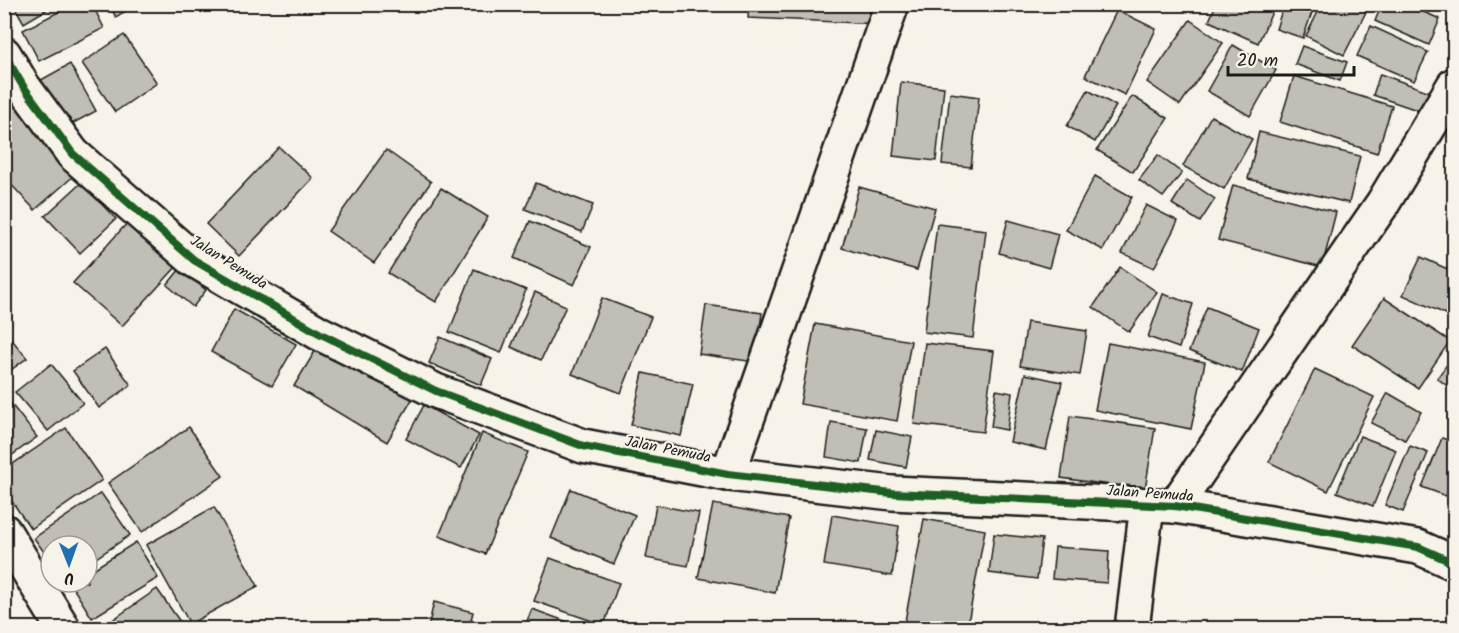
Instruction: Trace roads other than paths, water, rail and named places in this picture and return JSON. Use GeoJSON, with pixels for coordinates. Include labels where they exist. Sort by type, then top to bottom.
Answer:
{"type":"FeatureCollection","features":[{"type":"Feature","properties":{"kind":"street"},"geometry":{"type":"LineString","coordinates":[[728,474],[892,4]]}},
{"type":"Feature","properties":{"kind":"street","name":"Jalan Pemuda"},"geometry":{"type":"LineString","coordinates":[[4,54],[14,92],[73,154],[194,261],[320,333],[436,391],[583,446],[728,474],[892,494],[1161,506],[1418,547],[1455,563]]}},
{"type":"Feature","properties":{"kind":"street"},"geometry":{"type":"LineString","coordinates":[[1132,628],[1161,506],[1383,203],[1455,85]]}},
{"type":"Feature","properties":{"kind":"street"},"geometry":{"type":"LineString","coordinates":[[5,533],[63,628]]}}]}
